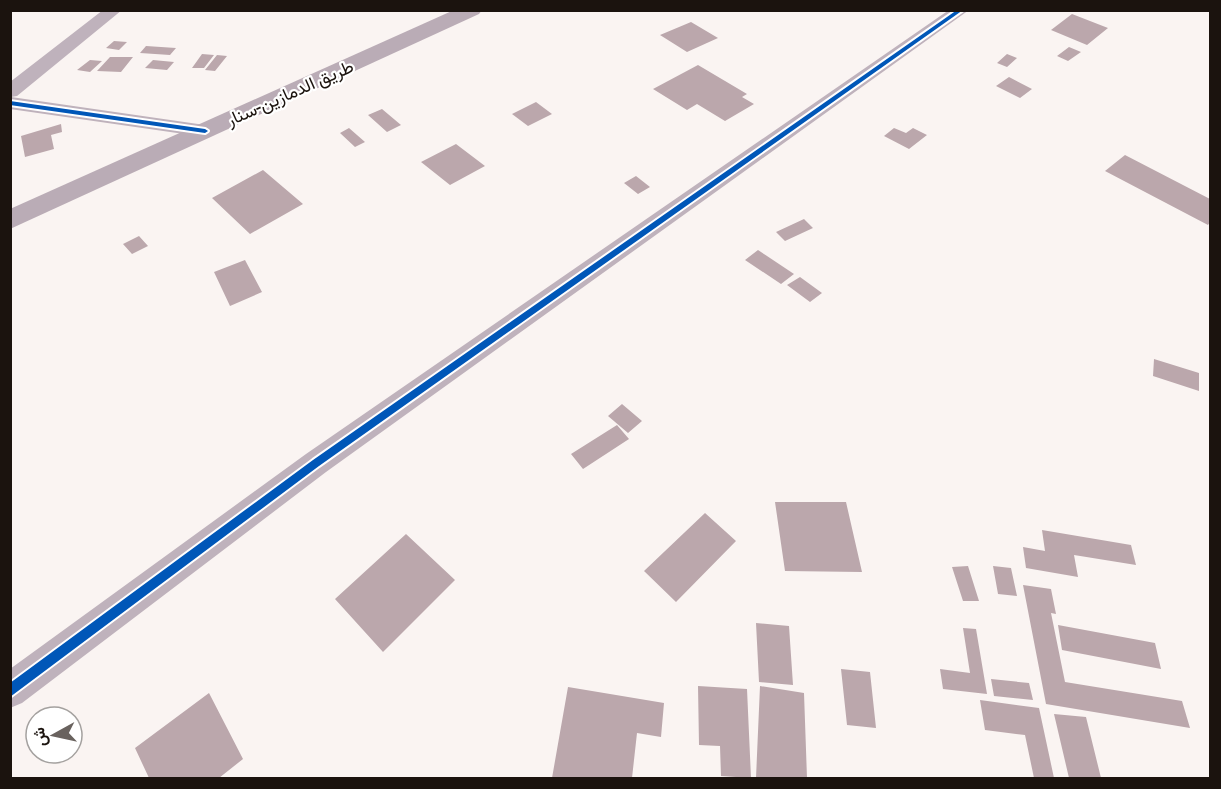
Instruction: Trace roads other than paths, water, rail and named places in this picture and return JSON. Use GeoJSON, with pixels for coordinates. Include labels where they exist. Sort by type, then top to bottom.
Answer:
{"type":"FeatureCollection","features":[{"type":"Feature","properties":{"kind":"highway","name":"طريق الدمازين-سنار"},"geometry":{"type":"LineString","coordinates":[[10,220],[472,10]]}},
{"type":"Feature","properties":{"kind":"street"},"geometry":{"type":"LineString","coordinates":[[10,92],[114,10]]}},
{"type":"Feature","properties":{"kind":"street"},"geometry":{"type":"LineString","coordinates":[[10,691],[316,463],[961,10]]}},
{"type":"Feature","properties":{"kind":"street"},"geometry":{"type":"LineString","coordinates":[[10,103],[206,131]]}}]}
